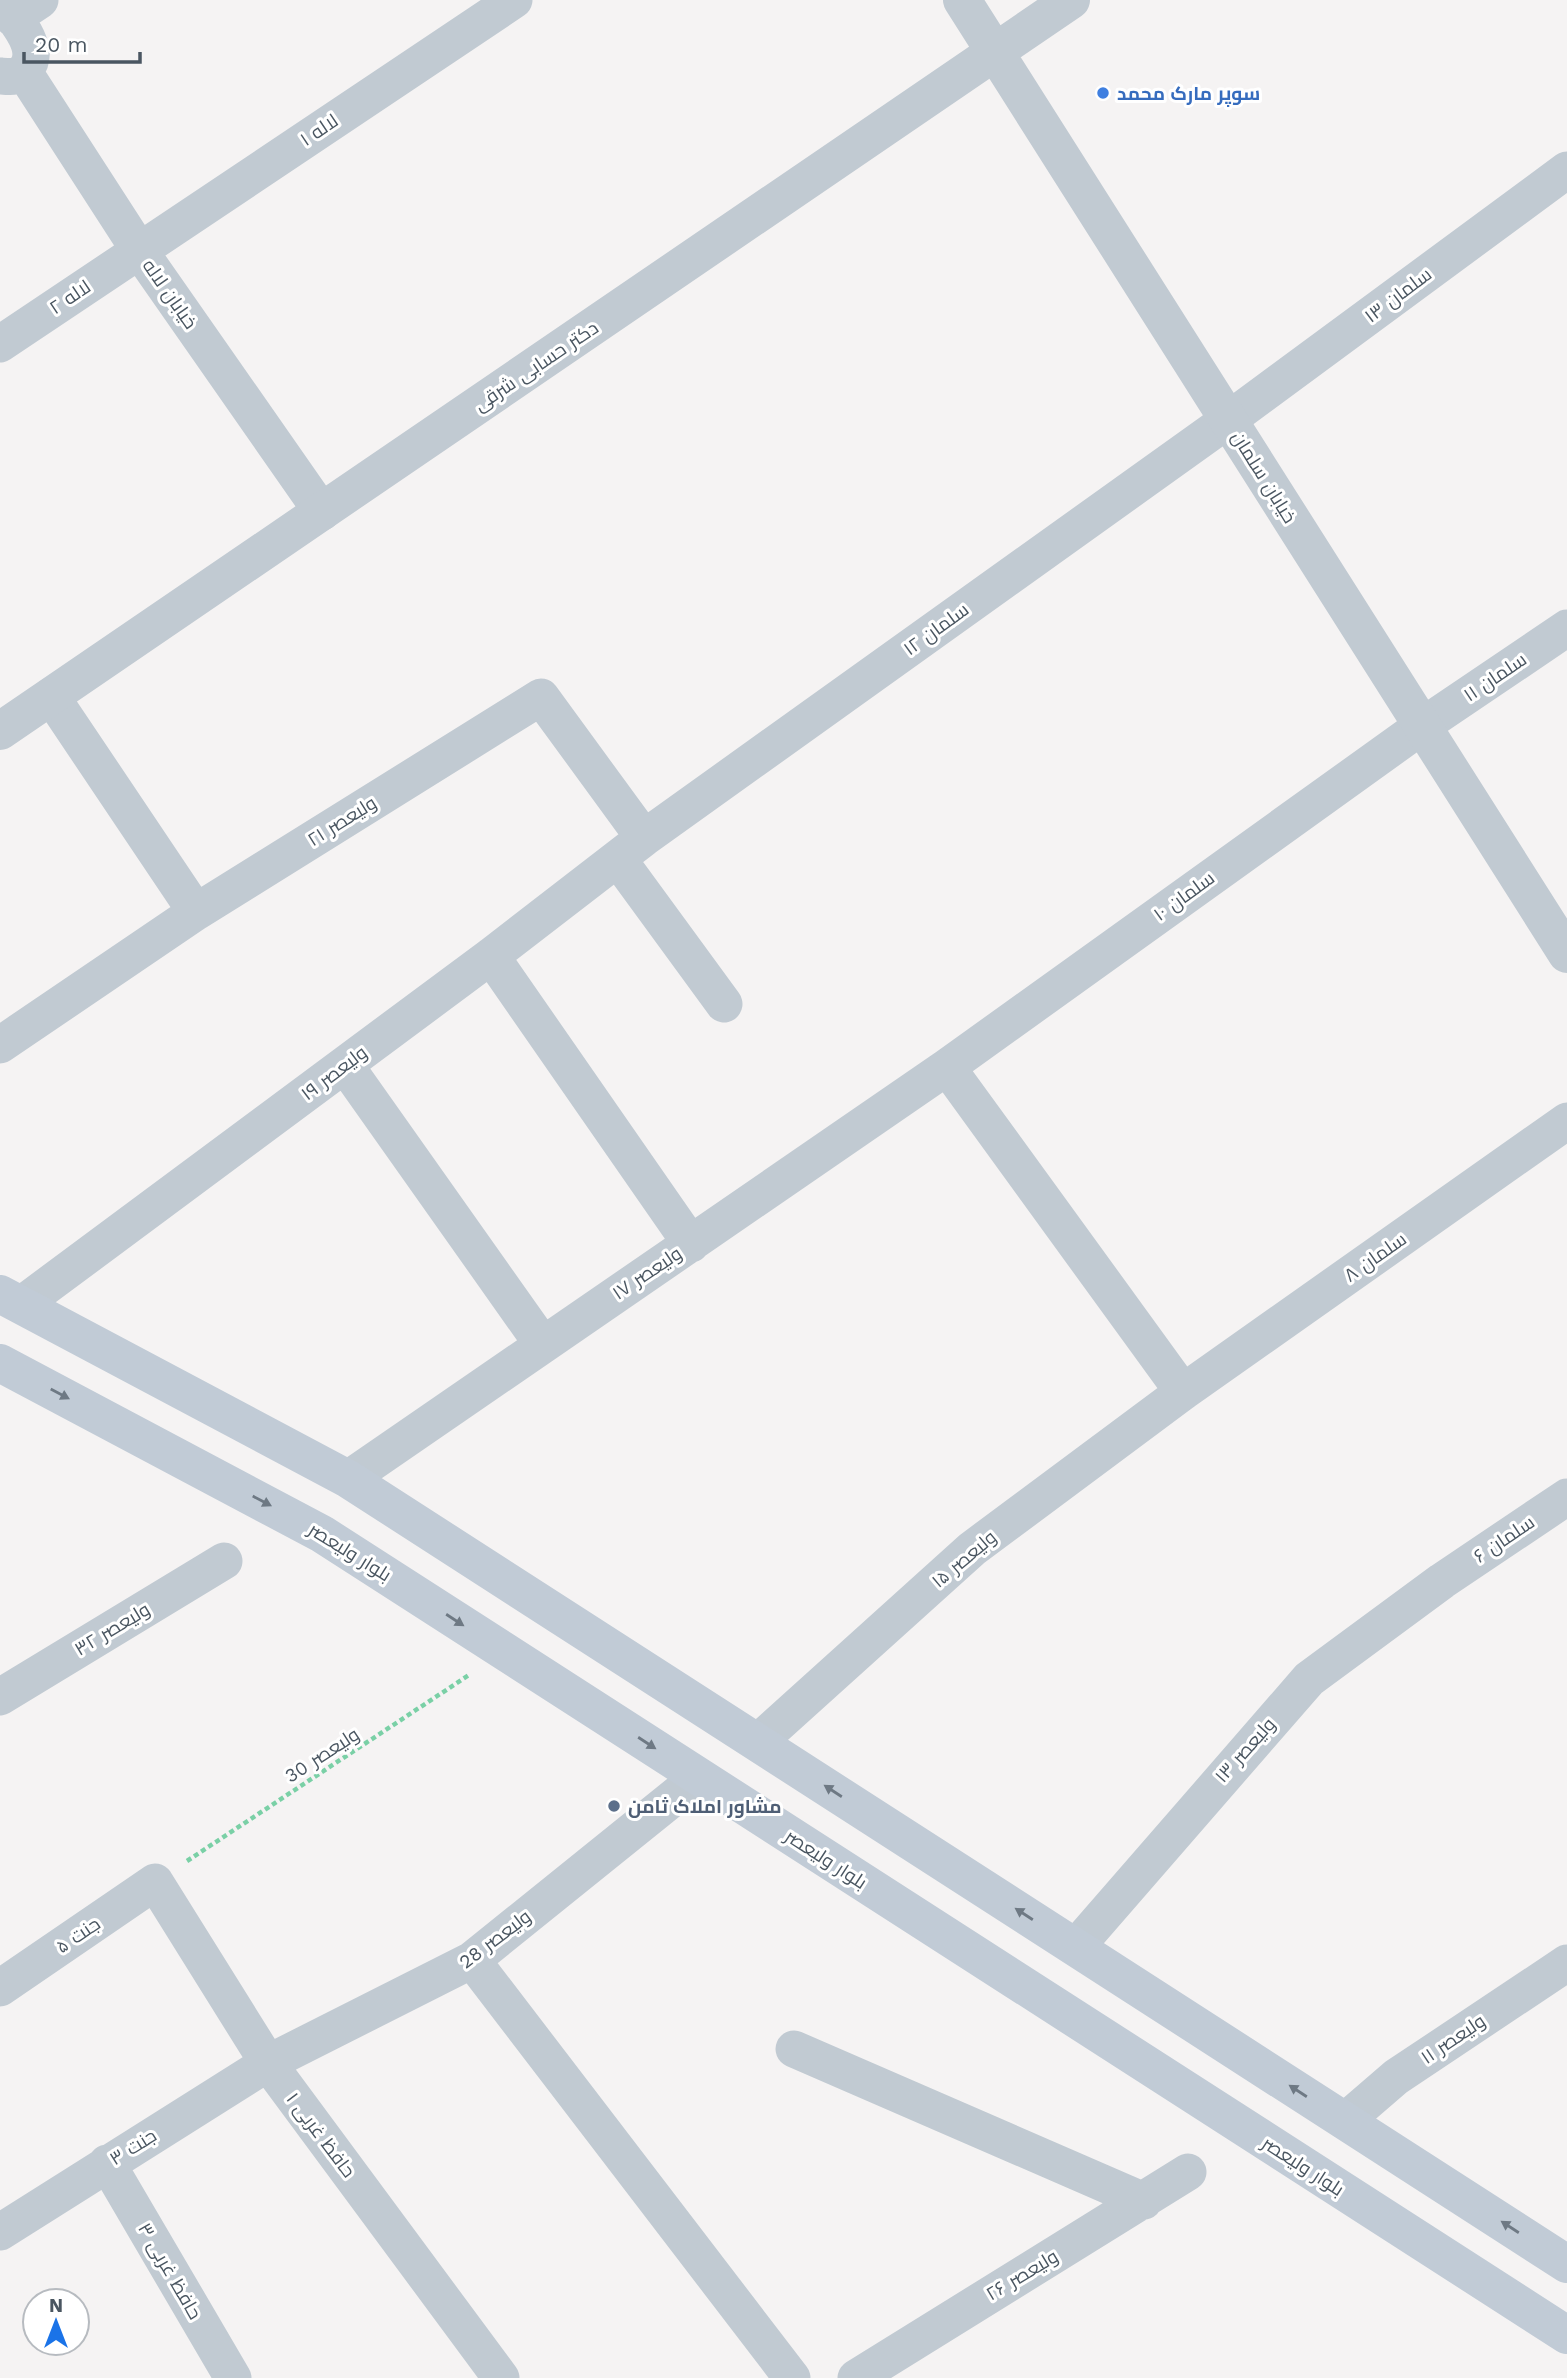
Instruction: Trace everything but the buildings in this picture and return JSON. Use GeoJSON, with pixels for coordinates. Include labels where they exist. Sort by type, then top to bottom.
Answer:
{"type":"FeatureCollection","features":[{"type":"Feature","properties":{"kind":"main road"},"geometry":{"type":"LineString","coordinates":[[10,1300],[348,1479],[1567,2264]]}},
{"type":"Feature","properties":{"kind":"main road","name":"بلوار ولیعصر"},"geometry":{"type":"LineString","coordinates":[[0,1363],[303,1523],[1567,2335]]}},
{"type":"Feature","properties":{"kind":"street","name":"خیابان سلمان"},"geometry":{"type":"LineString","coordinates":[[962,0],[1567,954]]}},
{"type":"Feature","properties":{"kind":"street","name":"دکتر حسابی شرقی"},"geometry":{"type":"LineString","coordinates":[[0,731],[1071,0]]}},
{"type":"Feature","properties":{"kind":"street","name":"لاله ۱"},"geometry":{"type":"LineString","coordinates":[[139,250],[502,3]]}},
{"type":"Feature","properties":{"kind":"street"},"geometry":{"type":"LineString","coordinates":[[12,74],[30,63],[31,50],[18,6]]}},
{"type":"Feature","properties":{"kind":"street","name":"خیابان لاله"},"geometry":{"type":"LineString","coordinates":[[12,74],[322,512]]}},
{"type":"Feature","properties":{"kind":"street","name":"سلمان ۱۳"},"geometry":{"type":"LineString","coordinates":[[1228,421],[1567,170]]}},
{"type":"Feature","properties":{"kind":"street","name":"لاله ۲"},"geometry":{"type":"LineString","coordinates":[[0,344],[139,250]]}},
{"type":"Feature","properties":{"kind":"street","name":"سلمان ۱۲"},"geometry":{"type":"LineString","coordinates":[[631,848],[1228,421]]}},
{"type":"Feature","properties":{"kind":"street","name":"سلمان ۱۱"},"geometry":{"type":"LineString","coordinates":[[1422,726],[1567,628]]}},
{"type":"Feature","properties":{"kind":"street"},"geometry":{"type":"LineString","coordinates":[[51,696],[196,912]]}},
{"type":"Feature","properties":{"kind":"street","name":"ولیعصر ۲۱"},"geometry":{"type":"LineString","coordinates":[[0,1045],[196,912],[541,697],[631,848]]}},
{"type":"Feature","properties":{"kind":"street","name":"سلمان ۱۰"},"geometry":{"type":"LineString","coordinates":[[947,1067],[1422,726]]}},
{"type":"Feature","properties":{"kind":"street"},"geometry":{"type":"LineString","coordinates":[[631,848],[724,1004]]}},
{"type":"Feature","properties":{"kind":"street","name":"ولیعصر ۱۹"},"geometry":{"type":"LineString","coordinates":[[10,1300],[345,1065],[631,848]]}},
{"type":"Feature","properties":{"kind":"street"},"geometry":{"type":"LineString","coordinates":[[491,956],[691,1244]]}},
{"type":"Feature","properties":{"kind":"street"},"geometry":{"type":"LineString","coordinates":[[345,1065],[543,1345]]}},
{"type":"Feature","properties":{"kind":"street"},"geometry":{"type":"LineString","coordinates":[[947,1067],[1183,1392]]}},
{"type":"Feature","properties":{"kind":"street","name":"ولیعصر ۱۷"},"geometry":{"type":"LineString","coordinates":[[348,1479],[947,1067]]}},
{"type":"Feature","properties":{"kind":"street","name":"سلمان ۸"},"geometry":{"type":"LineString","coordinates":[[1183,1392],[1567,1121]]}},
{"type":"Feature","properties":{"kind":"street","name":"ولیعصر ۱۵"},"geometry":{"type":"LineString","coordinates":[[758,1742],[972,1549],[1183,1392]]}},
{"type":"Feature","properties":{"kind":"street","name":"سلمان ۶"},"geometry":{"type":"LineString","coordinates":[[1442,1581],[1567,1497]]}},
{"type":"Feature","properties":{"kind":"street","name":"ولیعصر ۳۲"},"geometry":{"type":"LineString","coordinates":[[0,1697],[224,1561]]}},
{"type":"Feature","properties":{"kind":"street","name":"ولیعصر ۱۳"},"geometry":{"type":"LineString","coordinates":[[1076,1947],[1309,1679],[1442,1581]]}},
{"type":"Feature","properties":{"kind":"street","name":"ولیعصر 28"},"geometry":{"type":"LineString","coordinates":[[268,2063],[472,1960],[699,1777]]}},
{"type":"Feature","properties":{"kind":"street","name":"جنت ۵"},"geometry":{"type":"LineString","coordinates":[[3,1980],[155,1882]]}},
{"type":"Feature","properties":{"kind":"street","name":"حافظ غربی ۱"},"geometry":{"type":"LineString","coordinates":[[155,1882],[268,2063],[501,2378]]}},
{"type":"Feature","properties":{"kind":"street"},"geometry":{"type":"LineString","coordinates":[[472,1960],[792,2378]]}},
{"type":"Feature","properties":{"kind":"street","name":"ولیعصر ۱۱"},"geometry":{"type":"LineString","coordinates":[[1345,2122],[1396,2077],[1567,1963]]}},
{"type":"Feature","properties":{"kind":"street"},"geometry":{"type":"LineString","coordinates":[[793,2049],[1144,2201]]}},
{"type":"Feature","properties":{"kind":"street","name":"جنت ۳"},"geometry":{"type":"LineString","coordinates":[[0,2232],[268,2063]]}},
{"type":"Feature","properties":{"kind":"street","name":"حافظ غربی ۳"},"geometry":{"type":"LineString","coordinates":[[107,2163],[233,2378]]}},
{"type":"Feature","properties":{"kind":"street","name":"ولیعصر ۲۶"},"geometry":{"type":"LineString","coordinates":[[856,2378],[1188,2172]]}},
{"type":"Feature","properties":{"kind":"path","name":"ولیعصر 30"},"geometry":{"type":"LineString","coordinates":[[155,1882],[505,1652]]}},
{"type":"Feature","properties":{"kind":"place","name":"سوپر مارک محمد"},"geometry":{"type":"Point","coordinates":[1103,93]}},
{"type":"Feature","properties":{"kind":"place","name":"مشاور املاک ثامن"},"geometry":{"type":"Point","coordinates":[614,1806]}}]}
